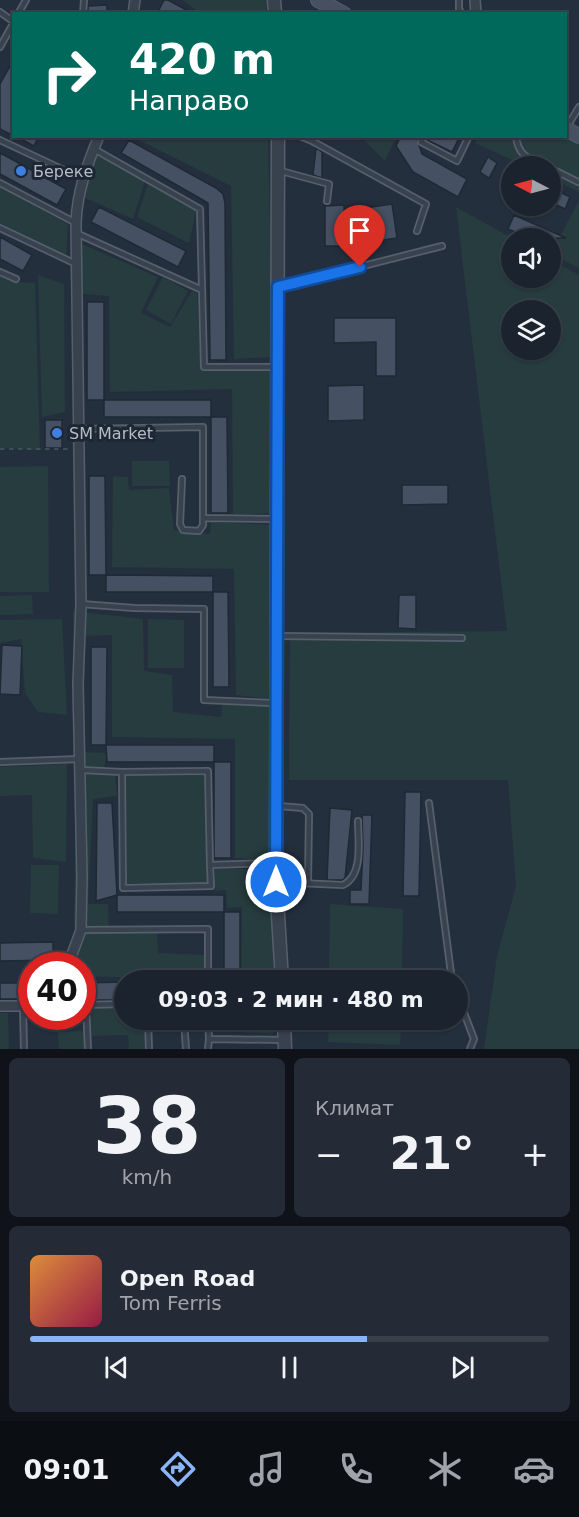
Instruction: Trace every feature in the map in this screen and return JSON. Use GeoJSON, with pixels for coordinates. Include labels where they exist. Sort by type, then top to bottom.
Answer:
{"type":"FeatureCollection","features":[{"type":"Feature","properties":{"kind":"main road"},"geometry":{"type":"LineString","coordinates":[[318,0],[340,12]]}},
{"type":"Feature","properties":{"kind":"street"},"geometry":{"type":"LineString","coordinates":[[73,952],[81,930],[81,770],[78,684],[81,604],[76,223],[77,202],[83,179],[98,138]]}},
{"type":"Feature","properties":{"kind":"street"},"geometry":{"type":"LineString","coordinates":[[278,138],[276,882],[281,970]]}},
{"type":"Feature","properties":{"kind":"street"},"geometry":{"type":"LineString","coordinates":[[0,1006],[18,1006]]}},
{"type":"Feature","properties":{"kind":"lane"},"geometry":{"type":"LineString","coordinates":[[0,47],[12,26]]}},
{"type":"Feature","properties":{"kind":"lane"},"geometry":{"type":"LineString","coordinates":[[567,127],[579,106]]}},
{"type":"Feature","properties":{"kind":"lane"},"geometry":{"type":"LineString","coordinates":[[305,138],[426,204],[417,231]]}},
{"type":"Feature","properties":{"kind":"lane"},"geometry":{"type":"LineString","coordinates":[[422,138],[421,142],[457,161],[468,138]]}},
{"type":"Feature","properties":{"kind":"lane"},"geometry":{"type":"LineString","coordinates":[[516,138],[517,148],[524,156]]}},
{"type":"Feature","properties":{"kind":"lane"},"geometry":{"type":"LineString","coordinates":[[0,140],[83,179]]}},
{"type":"Feature","properties":{"kind":"lane"},"geometry":{"type":"LineString","coordinates":[[94,149],[200,209],[204,367],[278,367]]}},
{"type":"Feature","properties":{"kind":"lane"},"geometry":{"type":"LineString","coordinates":[[278,171],[329,184],[327,201]]}},
{"type":"Feature","properties":{"kind":"lane"},"geometry":{"type":"LineString","coordinates":[[561,173],[578,182]]}},
{"type":"Feature","properties":{"kind":"lane"},"geometry":{"type":"LineString","coordinates":[[0,183],[76,223]]}},
{"type":"Feature","properties":{"kind":"lane"},"geometry":{"type":"LineString","coordinates":[[0,228],[78,265]]}},
{"type":"Feature","properties":{"kind":"lane"},"geometry":{"type":"LineString","coordinates":[[76,233],[202,290]]}},
{"type":"Feature","properties":{"kind":"lane"},"geometry":{"type":"LineString","coordinates":[[278,287],[442,246]]}},
{"type":"Feature","properties":{"kind":"lane"},"geometry":{"type":"LineString","coordinates":[[0,272],[16,279]]}},
{"type":"Feature","properties":{"kind":"lane"},"geometry":{"type":"LineString","coordinates":[[79,429],[203,427],[203,525],[199,531],[186,531],[180,524],[182,479]]}},
{"type":"Feature","properties":{"kind":"lane"},"geometry":{"type":"LineString","coordinates":[[203,518],[277,519]]}},
{"type":"Feature","properties":{"kind":"lane"},"geometry":{"type":"LineString","coordinates":[[81,604],[134,608],[204,609],[204,700],[277,703]]}},
{"type":"Feature","properties":{"kind":"lane"},"geometry":{"type":"LineString","coordinates":[[277,636],[462,638]]}},
{"type":"Feature","properties":{"kind":"lane"},"geometry":{"type":"LineString","coordinates":[[0,762],[80,759]]}},
{"type":"Feature","properties":{"kind":"lane"},"geometry":{"type":"LineString","coordinates":[[81,770],[208,771],[211,886],[123,888],[122,772]]}},
{"type":"Feature","properties":{"kind":"lane"},"geometry":{"type":"LineString","coordinates":[[429,803],[451,970]]}},
{"type":"Feature","properties":{"kind":"lane"},"geometry":{"type":"LineString","coordinates":[[276,806],[303,808],[309,814],[308,883]]}},
{"type":"Feature","properties":{"kind":"lane"},"geometry":{"type":"LineString","coordinates":[[276,882],[343,885],[352,879],[357,870],[358,821]]}},
{"type":"Feature","properties":{"kind":"lane"},"geometry":{"type":"LineString","coordinates":[[210,865],[276,863]]}},
{"type":"Feature","properties":{"kind":"lane"},"geometry":{"type":"LineString","coordinates":[[81,930],[208,929],[208,970]]}},
{"type":"Feature","properties":{"kind":"lane"},"geometry":{"type":"LineString","coordinates":[[96,1005],[114,1004]]}},
{"type":"Feature","properties":{"kind":"lane"},"geometry":{"type":"LineString","coordinates":[[468,1023],[474,1039],[470,1049]]}},
{"type":"Feature","properties":{"kind":"lane"},"geometry":{"type":"LineString","coordinates":[[24,1049],[25,1030]]}},
{"type":"Feature","properties":{"kind":"lane"},"geometry":{"type":"LineString","coordinates":[[86,1030],[88,1049]]}},
{"type":"Feature","properties":{"kind":"lane"},"geometry":{"type":"LineString","coordinates":[[148,1030],[149,1049]]}},
{"type":"Feature","properties":{"kind":"lane"},"geometry":{"type":"LineString","coordinates":[[185,1030],[186,1049]]}},
{"type":"Feature","properties":{"kind":"lane"},"geometry":{"type":"LineString","coordinates":[[208,1030],[208,1049]]}},
{"type":"Feature","properties":{"kind":"lane"},"geometry":{"type":"LineString","coordinates":[[208,1039],[285,1044]]}},
{"type":"Feature","properties":{"kind":"path"},"geometry":{"type":"LineString","coordinates":[[0,448],[79,449]]}},
{"type":"Feature","properties":{"kind":"green space"},"geometry":{"type":"Polygon","coordinates":[[[183,0],[266,0],[266,12],[199,12],[183,0]]]}},
{"type":"Feature","properties":{"kind":"green space"},"geometry":{"type":"Polygon","coordinates":[[[567,136],[579,143],[579,192],[561,183],[561,156],[503,156],[475,143],[478,138],[567,138],[567,136]]]}},
{"type":"Feature","properties":{"kind":"green space"},"geometry":{"type":"Polygon","coordinates":[[[135,138],[268,138],[273,357],[234,359],[231,186],[135,138]]]}},
{"type":"Feature","properties":{"kind":"green space"},"geometry":{"type":"Polygon","coordinates":[[[362,138],[396,138],[385,161],[362,138]]]}},
{"type":"Feature","properties":{"kind":"green space"},"geometry":{"type":"Polygon","coordinates":[[[96,155],[145,181],[133,219],[81,196],[96,155]]]}},
{"type":"Feature","properties":{"kind":"green space"},"geometry":{"type":"Polygon","coordinates":[[[148,184],[196,211],[189,243],[137,217],[148,184]]]}},
{"type":"Feature","properties":{"kind":"green space"},"geometry":{"type":"Polygon","coordinates":[[[0,187],[68,224],[66,263],[0,227],[0,187]]]}},
{"type":"Feature","properties":{"kind":"green space"},"geometry":{"type":"Polygon","coordinates":[[[579,200],[579,268],[561,259],[561,235],[579,200]]]}},
{"type":"Feature","properties":{"kind":"green space"},"geometry":{"type":"Polygon","coordinates":[[[456,207],[501,232],[501,288],[561,288],[561,265],[579,275],[579,1049],[484,1049],[497,956],[516,886],[508,780],[289,780],[290,633],[507,631],[456,207]]]}},
{"type":"Feature","properties":{"kind":"green space"},"geometry":{"type":"Polygon","coordinates":[[[77,242],[158,277],[141,313],[170,327],[192,291],[197,293],[201,370],[273,371],[273,513],[233,515],[232,389],[110,392],[109,296],[72,293],[77,242]]]}},
{"type":"Feature","properties":{"kind":"green space"},"geometry":{"type":"Polygon","coordinates":[[[0,275],[17,282],[35,283],[40,450],[0,448],[0,275]]]}},
{"type":"Feature","properties":{"kind":"green space"},"geometry":{"type":"Polygon","coordinates":[[[38,275],[64,284],[65,412],[42,417],[38,275]]]}},
{"type":"Feature","properties":{"kind":"green space"},"geometry":{"type":"Polygon","coordinates":[[[163,277],[188,291],[171,324],[146,310],[163,277]]]}},
{"type":"Feature","properties":{"kind":"green space"},"geometry":{"type":"Polygon","coordinates":[[[132,461],[169,461],[170,486],[132,486],[132,461]]]}},
{"type":"Feature","properties":{"kind":"green space"},"geometry":{"type":"Polygon","coordinates":[[[48,466],[49,592],[0,592],[0,467],[48,466]]]}},
{"type":"Feature","properties":{"kind":"green space"},"geometry":{"type":"Polygon","coordinates":[[[113,476],[128,477],[129,490],[169,488],[174,530],[210,534],[211,522],[273,525],[273,699],[236,695],[234,569],[112,567],[113,476]]]}},
{"type":"Feature","properties":{"kind":"green space"},"geometry":{"type":"Polygon","coordinates":[[[32,595],[33,614],[0,615],[0,596],[32,595]]]}},
{"type":"Feature","properties":{"kind":"green space"},"geometry":{"type":"Polygon","coordinates":[[[73,611],[143,619],[144,671],[172,675],[173,712],[221,717],[222,704],[273,706],[273,860],[235,858],[235,739],[112,737],[112,635],[84,636],[84,752],[107,753],[104,768],[75,768],[73,611]]]}},
{"type":"Feature","properties":{"kind":"green space"},"geometry":{"type":"Polygon","coordinates":[[[62,619],[67,715],[38,712],[25,693],[21,639],[0,643],[0,620],[62,619]]]}},
{"type":"Feature","properties":{"kind":"green space"},"geometry":{"type":"Polygon","coordinates":[[[148,619],[184,620],[184,668],[148,668],[148,619]]]}},
{"type":"Feature","properties":{"kind":"green space"},"geometry":{"type":"Polygon","coordinates":[[[67,764],[66,862],[33,858],[32,795],[0,796],[0,767],[67,764]]]}},
{"type":"Feature","properties":{"kind":"green space"},"geometry":{"type":"Polygon","coordinates":[[[76,774],[115,775],[117,796],[93,799],[88,904],[108,904],[109,928],[74,927],[76,774]]]}},
{"type":"Feature","properties":{"kind":"green space"},"geometry":{"type":"Polygon","coordinates":[[[126,776],[204,776],[207,883],[127,883],[126,776]]]}},
{"type":"Feature","properties":{"kind":"green space"},"geometry":{"type":"Polygon","coordinates":[[[31,865],[59,865],[58,914],[30,913],[31,865]]]}},
{"type":"Feature","properties":{"kind":"green space"},"geometry":{"type":"Polygon","coordinates":[[[215,869],[273,869],[273,970],[241,970],[242,907],[227,908],[226,890],[214,891],[215,869]]]}},
{"type":"Feature","properties":{"kind":"green space"},"geometry":{"type":"Polygon","coordinates":[[[330,904],[403,909],[402,970],[329,970],[330,904]]]}},
{"type":"Feature","properties":{"kind":"green space"},"geometry":{"type":"Polygon","coordinates":[[[74,933],[157,933],[158,953],[204,955],[204,970],[114,970],[114,977],[96,976],[96,952],[75,952],[74,933]]]}},
{"type":"Feature","properties":{"kind":"green space"},"geometry":{"type":"Polygon","coordinates":[[[114,1007],[114,1030],[145,1030],[146,1049],[129,1049],[128,1035],[91,1036],[91,1030],[96,1030],[96,1008],[114,1007]]]}},
{"type":"Feature","properties":{"kind":"green space"},"geometry":{"type":"Polygon","coordinates":[[[0,1013],[8,1013],[9,1049],[0,1049],[0,1013]]]}},
{"type":"Feature","properties":{"kind":"green space"},"geometry":{"type":"Polygon","coordinates":[[[240,1030],[273,1030],[273,1034],[240,1032],[240,1030]]]}},
{"type":"Feature","properties":{"kind":"green space"},"geometry":{"type":"Polygon","coordinates":[[[329,1030],[401,1030],[400,1045],[328,1042],[329,1030]]]}},
{"type":"Feature","properties":{"kind":"green space"},"geometry":{"type":"Polygon","coordinates":[[[84,1031],[85,1049],[59,1049],[58,1032],[84,1031]]]}},
{"type":"Feature","properties":{"kind":"building"},"geometry":{"type":"Polygon","coordinates":[[[164,0],[168,0],[190,12],[158,12],[164,0]]]}},
{"type":"Feature","properties":{"kind":"building"},"geometry":{"type":"Polygon","coordinates":[[[107,5],[107,12],[88,12],[88,6],[107,5]]]}},
{"type":"Feature","properties":{"kind":"building"},"geometry":{"type":"Polygon","coordinates":[[[12,63],[12,135],[0,129],[0,84],[12,63]]]}},
{"type":"Feature","properties":{"kind":"building"},"geometry":{"type":"Polygon","coordinates":[[[19,138],[38,138],[34,146],[19,138]]]}},
{"type":"Feature","properties":{"kind":"building"},"geometry":{"type":"Polygon","coordinates":[[[400,138],[417,138],[422,154],[467,179],[458,197],[413,172],[396,146],[400,138]]]}},
{"type":"Feature","properties":{"kind":"building"},"geometry":{"type":"Polygon","coordinates":[[[428,138],[455,138],[458,140],[452,152],[427,140],[428,138]]]}},
{"type":"Feature","properties":{"kind":"building"},"geometry":{"type":"Polygon","coordinates":[[[129,140],[223,194],[225,203],[226,360],[210,360],[208,203],[121,153],[129,140]]]}},
{"type":"Feature","properties":{"kind":"building"},"geometry":{"type":"Polygon","coordinates":[[[316,148],[322,152],[322,178],[313,175],[316,148]]]}},
{"type":"Feature","properties":{"kind":"building"},"geometry":{"type":"Polygon","coordinates":[[[0,153],[66,189],[57,205],[0,174],[0,153]]]}},
{"type":"Feature","properties":{"kind":"building"},"geometry":{"type":"Polygon","coordinates":[[[488,157],[497,163],[489,178],[480,172],[488,157]]]}},
{"type":"Feature","properties":{"kind":"building"},"geometry":{"type":"Polygon","coordinates":[[[561,192],[570,197],[565,209],[561,207],[561,192]]]}},
{"type":"Feature","properties":{"kind":"building"},"geometry":{"type":"Polygon","coordinates":[[[392,204],[397,238],[363,243],[358,209],[392,204]]]}},
{"type":"Feature","properties":{"kind":"building"},"geometry":{"type":"Polygon","coordinates":[[[344,205],[345,246],[325,246],[325,206],[344,205]]]}},
{"type":"Feature","properties":{"kind":"building"},"geometry":{"type":"Polygon","coordinates":[[[99,207],[186,251],[178,267],[91,222],[99,207]]]}},
{"type":"Feature","properties":{"kind":"building"},"geometry":{"type":"Polygon","coordinates":[[[514,216],[516,216],[543,228],[508,228],[514,216]]]}},
{"type":"Feature","properties":{"kind":"building"},"geometry":{"type":"Polygon","coordinates":[[[0,237],[32,255],[23,271],[0,259],[0,237]]]}},
{"type":"Feature","properties":{"kind":"building"},"geometry":{"type":"Polygon","coordinates":[[[87,302],[104,302],[104,400],[87,400],[87,302]]]}},
{"type":"Feature","properties":{"kind":"building"},"geometry":{"type":"Polygon","coordinates":[[[334,318],[396,318],[396,376],[376,376],[376,342],[334,343],[334,318]]]}},
{"type":"Feature","properties":{"kind":"building"},"geometry":{"type":"Polygon","coordinates":[[[364,385],[364,420],[328,421],[328,386],[364,385]]]}},
{"type":"Feature","properties":{"kind":"building"},"geometry":{"type":"Polygon","coordinates":[[[104,400],[211,400],[211,417],[104,417],[104,400]]]}},
{"type":"Feature","properties":{"kind":"building"},"geometry":{"type":"Polygon","coordinates":[[[211,417],[227,417],[228,513],[211,513],[211,417]]]}},
{"type":"Feature","properties":{"kind":"building"},"geometry":{"type":"Polygon","coordinates":[[[45,420],[62,420],[62,448],[45,448],[45,420]]]}},
{"type":"Feature","properties":{"kind":"building"},"geometry":{"type":"Polygon","coordinates":[[[89,476],[105,476],[106,575],[89,575],[89,476]]]}},
{"type":"Feature","properties":{"kind":"building"},"geometry":{"type":"Polygon","coordinates":[[[402,485],[448,485],[448,504],[402,505],[402,485]]]}},
{"type":"Feature","properties":{"kind":"building"},"geometry":{"type":"Polygon","coordinates":[[[106,575],[213,576],[213,592],[106,592],[106,575]]]}},
{"type":"Feature","properties":{"kind":"building"},"geometry":{"type":"Polygon","coordinates":[[[213,592],[228,592],[229,687],[213,687],[213,592]]]}},
{"type":"Feature","properties":{"kind":"building"},"geometry":{"type":"Polygon","coordinates":[[[399,595],[416,595],[416,629],[398,628],[399,595]]]}},
{"type":"Feature","properties":{"kind":"building"},"geometry":{"type":"Polygon","coordinates":[[[2,645],[22,646],[20,695],[0,694],[2,645]]]}},
{"type":"Feature","properties":{"kind":"building"},"geometry":{"type":"Polygon","coordinates":[[[91,647],[107,647],[106,745],[91,745],[91,647]]]}},
{"type":"Feature","properties":{"kind":"building"},"geometry":{"type":"Polygon","coordinates":[[[106,745],[214,745],[214,762],[107,762],[106,745]]]}},
{"type":"Feature","properties":{"kind":"building"},"geometry":{"type":"Polygon","coordinates":[[[214,762],[231,762],[231,858],[214,858],[214,762]]]}},
{"type":"Feature","properties":{"kind":"building"},"geometry":{"type":"Polygon","coordinates":[[[405,792],[421,792],[419,896],[403,896],[405,792]]]}},
{"type":"Feature","properties":{"kind":"building"},"geometry":{"type":"Polygon","coordinates":[[[97,803],[112,803],[117,895],[96,901],[97,803]]]}},
{"type":"Feature","properties":{"kind":"building"},"geometry":{"type":"Polygon","coordinates":[[[330,808],[352,810],[345,878],[342,880],[327,880],[330,808]]]}},
{"type":"Feature","properties":{"kind":"building"},"geometry":{"type":"Polygon","coordinates":[[[362,815],[372,815],[369,904],[350,904],[350,890],[361,890],[362,815]]]}},
{"type":"Feature","properties":{"kind":"building"},"geometry":{"type":"Polygon","coordinates":[[[117,895],[224,895],[224,912],[117,912],[117,895]]]}},
{"type":"Feature","properties":{"kind":"building"},"geometry":{"type":"Polygon","coordinates":[[[224,912],[240,912],[240,970],[224,970],[224,912]]]}},
{"type":"Feature","properties":{"kind":"building"},"geometry":{"type":"Polygon","coordinates":[[[53,942],[53,952],[18,952],[18,961],[0,961],[0,943],[53,942]]]}},
{"type":"Feature","properties":{"kind":"building"},"geometry":{"type":"Polygon","coordinates":[[[114,982],[114,1000],[96,1000],[96,983],[114,982]]]}},
{"type":"Feature","properties":{"kind":"building"},"geometry":{"type":"Polygon","coordinates":[[[0,983],[18,983],[18,999],[0,999],[0,983]]]}},
{"type":"Feature","properties":{"kind":"place","name":"Береке"},"geometry":{"type":"Point","coordinates":[21,171]}},
{"type":"Feature","properties":{"kind":"place","name":"SM Market"},"geometry":{"type":"Point","coordinates":[57,433]}},
{"type":"Feature","properties":{"kind":"route"},"geometry":{"type":"LineString","coordinates":[[276,882],[278,287],[360,267]]}}]}
